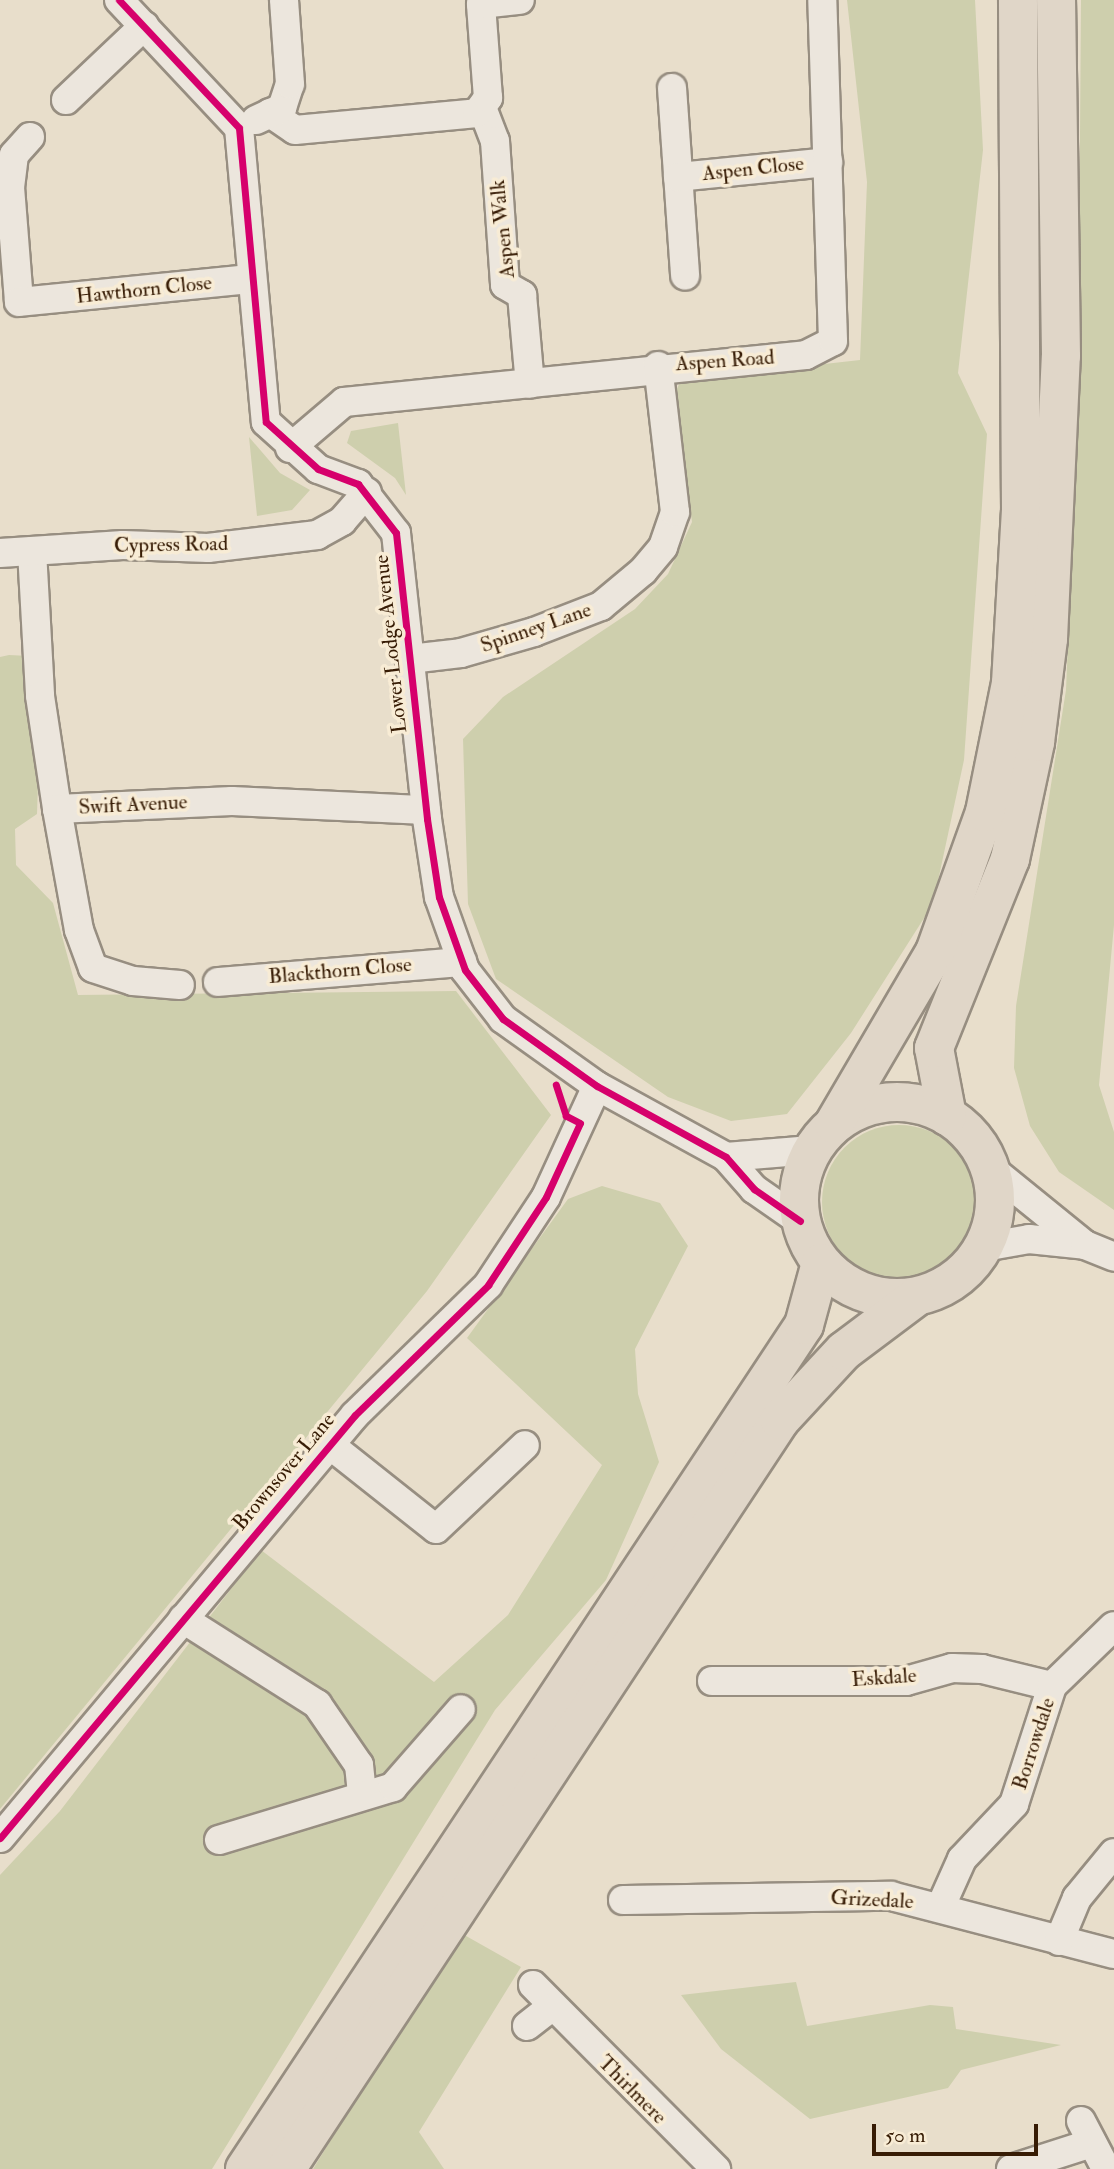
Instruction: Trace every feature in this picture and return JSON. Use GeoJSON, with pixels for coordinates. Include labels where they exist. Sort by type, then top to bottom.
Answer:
{"type":"FeatureCollection","features":[{"type":"Feature","properties":{"kind":"highway"},"geometry":{"type":"LineString","coordinates":[[916,1297],[864,1293],[821,1264],[800,1221],[800,1185],[823,1137],[935,951],[985,811],[1011,683],[1021,510],[1018,0]]}},
{"type":"Feature","properties":{"kind":"highway"},"geometry":{"type":"LineString","coordinates":[[947,1116],[934,1048],[1010,859],[1035,742],[1048,639],[1061,356],[1056,0]]}},
{"type":"Feature","properties":{"kind":"highway"},"geometry":{"type":"LineString","coordinates":[[286,2169],[780,1420],[844,1351],[916,1297],[951,1282],[984,1247],[995,1208],[990,1168],[973,1139],[947,1116],[890,1102],[823,1137]]}},
{"type":"Feature","properties":{"kind":"highway"},"geometry":{"type":"LineString","coordinates":[[245,2169],[804,1325],[821,1264]]}},
{"type":"Feature","properties":{"kind":"street"},"geometry":{"type":"LineString","coordinates":[[119,0],[239,128],[282,108],[290,84],[284,0]]}},
{"type":"Feature","properties":{"kind":"street"},"geometry":{"type":"LineString","coordinates":[[270,113],[295,130],[483,110],[488,98],[480,2],[520,0]]}},
{"type":"Feature","properties":{"kind":"street","name":"Aspen Road"},"geometry":{"type":"LineString","coordinates":[[290,448],[344,402],[530,384],[659,366],[806,355],[833,341],[822,0]]}},
{"type":"Feature","properties":{"kind":"street"},"geometry":{"type":"LineString","coordinates":[[66,100],[144,26]]}},
{"type":"Feature","properties":{"kind":"street","name":"Aspen Close"},"geometry":{"type":"LineString","coordinates":[[672,88],[685,276]]}},
{"type":"Feature","properties":{"kind":"street","name":"Aspen Walk"},"geometry":{"type":"LineString","coordinates":[[483,110],[495,141],[505,285],[522,295],[530,384]]}},
{"type":"Feature","properties":{"kind":"street","name":"Lower Lodge Avenue"},"geometry":{"type":"LineString","coordinates":[[239,128],[260,398],[266,422],[290,448],[367,492],[396,533],[426,810],[439,897],[462,962],[503,1019],[597,1086],[726,1157],[754,1189],[800,1221]]}},
{"type":"Feature","properties":{"kind":"street","name":"Hawthorn Close"},"geometry":{"type":"LineString","coordinates":[[30,137],[14,155],[10,187],[19,302],[251,279]]}},
{"type":"Feature","properties":{"kind":"street","name":"Aspen Close"},"geometry":{"type":"LineString","coordinates":[[678,177],[828,162]]}},
{"type":"Feature","properties":{"kind":"street","name":"Spinney Lane"},"geometry":{"type":"LineString","coordinates":[[410,659],[461,653],[534,632],[601,606],[643,571],[663,547],[675,512],[659,366]]}},
{"type":"Feature","properties":{"kind":"street","name":"Cypress Road"},"geometry":{"type":"LineString","coordinates":[[0,553],[123,545],[208,548],[317,535],[342,521],[367,492]]}},
{"type":"Feature","properties":{"kind":"street","name":"Swift Avenue"},"geometry":{"type":"LineString","coordinates":[[32,551],[40,696],[57,809],[232,801],[426,810]]}},
{"type":"Feature","properties":{"kind":"street"},"geometry":{"type":"LineString","coordinates":[[57,809],[79,930],[93,968],[133,981],[180,985]]}},
{"type":"Feature","properties":{"kind":"street","name":"Blackthorn Close"},"geometry":{"type":"LineString","coordinates":[[218,982],[462,962]]}},
{"type":"Feature","properties":{"kind":"street","name":"Brownsover Lane"},"geometry":{"type":"LineString","coordinates":[[0,1838],[330,1445],[488,1285],[546,1197],[597,1086]]}},
{"type":"Feature","properties":{"kind":"street"},"geometry":{"type":"LineString","coordinates":[[726,1157],[823,1137]]}},
{"type":"Feature","properties":{"kind":"street"},"geometry":{"type":"LineString","coordinates":[[990,1168],[1085,1245]]}},
{"type":"Feature","properties":{"kind":"street"},"geometry":{"type":"LineString","coordinates":[[984,1247],[1029,1239],[1085,1245],[1114,1257]]}},
{"type":"Feature","properties":{"kind":"street"},"geometry":{"type":"LineString","coordinates":[[330,1445],[436,1529],[525,1445]]}},
{"type":"Feature","properties":{"kind":"street"},"geometry":{"type":"LineString","coordinates":[[183,1619],[317,1704],[359,1765],[362,1794]]}},
{"type":"Feature","properties":{"kind":"street","name":"Borrowdale"},"geometry":{"type":"LineString","coordinates":[[942,1906],[962,1859],[1014,1804],[1052,1686],[1114,1626]]}},
{"type":"Feature","properties":{"kind":"street","name":"Eskdale"},"geometry":{"type":"LineString","coordinates":[[712,1681],[906,1681],[952,1668],[982,1669],[1052,1686]]}},
{"type":"Feature","properties":{"kind":"street"},"geometry":{"type":"LineString","coordinates":[[219,1840],[362,1794],[393,1787],[461,1709]]}},
{"type":"Feature","properties":{"kind":"street"},"geometry":{"type":"LineString","coordinates":[[1059,1941],[1077,1898],[1114,1853]]}},
{"type":"Feature","properties":{"kind":"street","name":"Grizedale"},"geometry":{"type":"LineString","coordinates":[[624,1900],[891,1896],[942,1906],[1059,1941],[1114,1954]]}},
{"type":"Feature","properties":{"kind":"street","name":"Thirlmere"},"geometry":{"type":"LineString","coordinates":[[533,1985],[550,2008],[716,2169]]}},
{"type":"Feature","properties":{"kind":"street"},"geometry":{"type":"LineString","coordinates":[[527,2026],[550,2008]]}},
{"type":"Feature","properties":{"kind":"street"},"geometry":{"type":"LineString","coordinates":[[1011,2169],[1093,2144]]}},
{"type":"Feature","properties":{"kind":"green space"},"geometry":{"type":"Polygon","coordinates":[[[847,0],[975,0],[983,150],[958,373],[987,434],[964,760],[933,904],[851,1033],[787,1114],[731,1121],[668,1097],[496,979],[468,904],[463,739],[503,697],[635,609],[668,574],[692,522],[676,391],[681,380],[860,360],[867,182],[847,0]]]}},
{"type":"Feature","properties":{"kind":"green space"},"geometry":{"type":"Polygon","coordinates":[[[1081,0],[1114,0],[1114,925],[1099,1085],[1114,1132],[1114,1210],[1059,1172],[1030,1126],[1014,1068],[1016,1006],[1066,690],[1078,404],[1081,0]]]}},
{"type":"Feature","properties":{"kind":"green space"},"geometry":{"type":"Polygon","coordinates":[[[398,423],[406,495],[395,478],[347,443],[351,431],[398,423]]]}},
{"type":"Feature","properties":{"kind":"green space"},"geometry":{"type":"Polygon","coordinates":[[[249,437],[280,473],[310,490],[292,510],[257,516],[249,437]]]}},
{"type":"Feature","properties":{"kind":"green space"},"geometry":{"type":"Polygon","coordinates":[[[29,656],[38,783],[37,814],[15,829],[16,865],[53,903],[78,995],[456,991],[551,1115],[427,1291],[0,1809],[0,657],[29,656]]]}},
{"type":"Feature","properties":{"kind":"green space"},"geometry":{"type":"Polygon","coordinates":[[[899,1125],[928,1131],[953,1148],[970,1173],[976,1202],[970,1231],[953,1256],[928,1273],[899,1279],[870,1273],[845,1256],[828,1231],[822,1202],[828,1173],[845,1148],[870,1131],[899,1125]]]}},
{"type":"Feature","properties":{"kind":"green space"},"geometry":{"type":"Polygon","coordinates":[[[602,1186],[660,1203],[688,1246],[635,1349],[638,1394],[659,1462],[606,1580],[495,1710],[212,2169],[0,2169],[0,1875],[60,1811],[261,1550],[434,1682],[508,1615],[602,1465],[467,1338],[568,1199],[602,1186]]]}},
{"type":"Feature","properties":{"kind":"green space"},"geometry":{"type":"Polygon","coordinates":[[[459,1932],[521,1967],[419,2132],[444,2169],[313,2169],[459,1932]]]}},
{"type":"Feature","properties":{"kind":"green space"},"geometry":{"type":"Polygon","coordinates":[[[796,1982],[807,2026],[930,2005],[953,2007],[956,2029],[1061,2045],[961,2070],[948,2088],[810,2119],[721,2049],[681,1995],[796,1982]]]}},
{"type":"Feature","properties":{"kind":"cycle path"},"geometry":{"type":"LineString","coordinates":[[119,0],[239,128],[266,422],[318,469],[358,484],[396,533],[427,819],[439,897],[465,970],[503,1019],[597,1086],[726,1157],[754,1189],[800,1221]]}},
{"type":"Feature","properties":{"kind":"cycle path"},"geometry":{"type":"LineString","coordinates":[[0,1838],[355,1415],[488,1285],[546,1197],[580,1123],[566,1116],[556,1085]]}}]}
